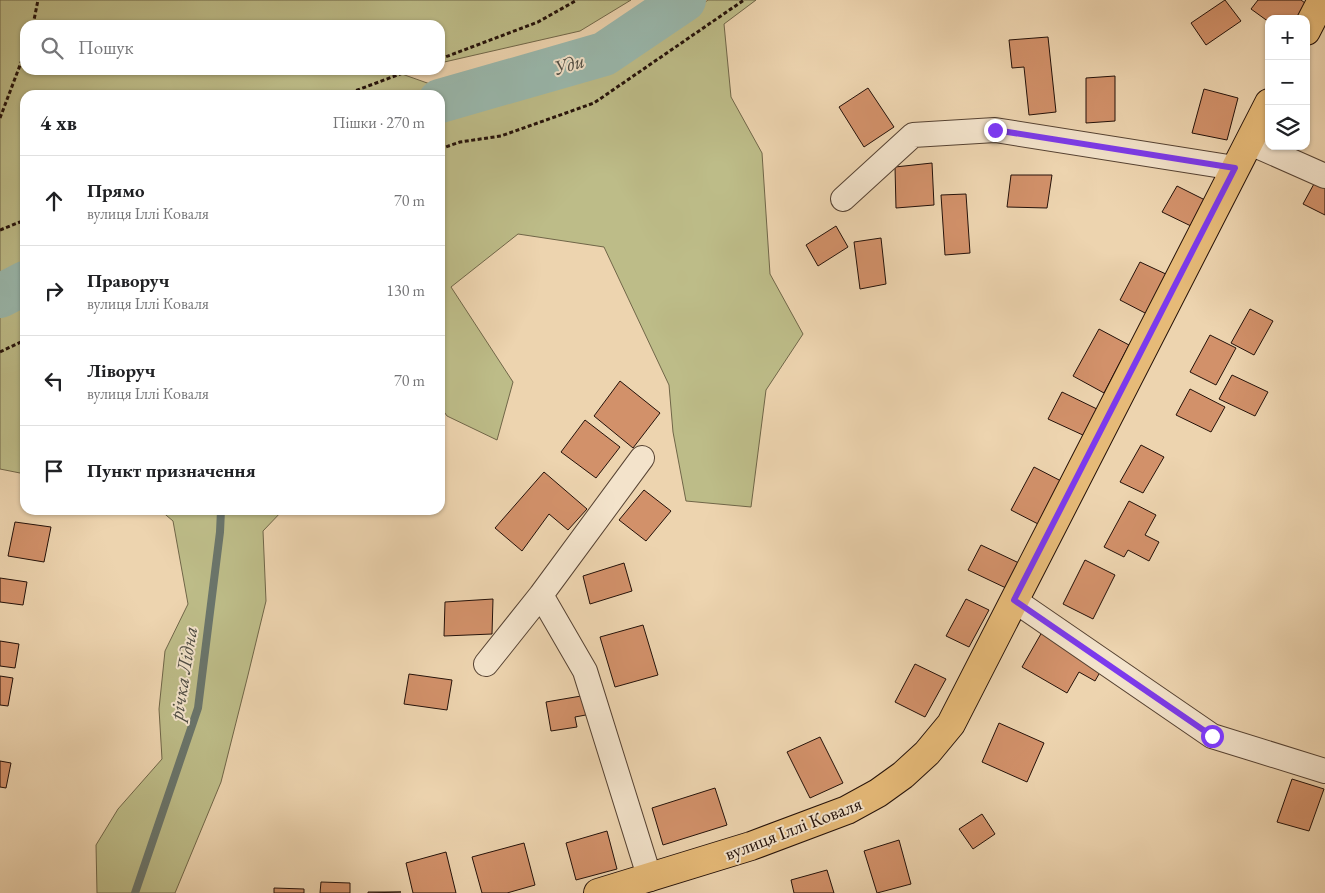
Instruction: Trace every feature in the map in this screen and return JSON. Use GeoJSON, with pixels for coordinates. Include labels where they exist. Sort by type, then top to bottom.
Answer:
{"type":"FeatureCollection","features":[{"type":"Feature","properties":{"kind":"main road"},"geometry":{"type":"LineString","coordinates":[[1310,23],[1322,0]]}},
{"type":"Feature","properties":{"kind":"main road","name":"вулиця Іллі Коваля"},"geometry":{"type":"LineString","coordinates":[[598,893],[650,879],[813,824],[878,793],[903,775],[927,753],[951,724],[1268,105]]}},
{"type":"Feature","properties":{"kind":"street"},"geometry":{"type":"LineString","coordinates":[[843,199],[913,135],[995,130],[1235,168]]}},
{"type":"Feature","properties":{"kind":"street"},"geometry":{"type":"LineString","coordinates":[[1248,142],[1325,176]]}},
{"type":"Feature","properties":{"kind":"street"},"geometry":{"type":"LineString","coordinates":[[486,664],[542,595],[642,458]]}},
{"type":"Feature","properties":{"kind":"street"},"geometry":{"type":"LineString","coordinates":[[542,595],[585,671],[650,879]]}},
{"type":"Feature","properties":{"kind":"street"},"geometry":{"type":"LineString","coordinates":[[1014,600],[1212,736],[1325,771]]}},
{"type":"Feature","properties":{"kind":"path"},"geometry":{"type":"LineString","coordinates":[[34,20],[38,0]]}},
{"type":"Feature","properties":{"kind":"path"},"geometry":{"type":"LineString","coordinates":[[445,57],[538,22],[577,0]]}},
{"type":"Feature","properties":{"kind":"path"},"geometry":{"type":"LineString","coordinates":[[445,147],[460,142],[501,136],[594,103],[744,0]]}},
{"type":"Feature","properties":{"kind":"path"},"geometry":{"type":"LineString","coordinates":[[0,118],[20,65]]}},
{"type":"Feature","properties":{"kind":"path"},"geometry":{"type":"LineString","coordinates":[[357,90],[398,75]]}},
{"type":"Feature","properties":{"kind":"path"},"geometry":{"type":"LineString","coordinates":[[0,230],[20,222]]}},
{"type":"Feature","properties":{"kind":"path"},"geometry":{"type":"LineString","coordinates":[[0,352],[20,342]]}},
{"type":"Feature","properties":{"kind":"shaded area"},"geometry":{"type":"Polygon","coordinates":[[[0,0],[631,0],[580,31],[445,62],[445,20],[20,20],[20,75],[405,75],[447,90],[20,90],[20,274],[0,284],[0,0]]]}},
{"type":"Feature","properties":{"kind":"shaded area"},"geometry":{"type":"Polygon","coordinates":[[[708,0],[756,0],[724,24],[731,97],[762,153],[770,274],[803,334],[766,390],[751,507],[686,501],[673,432],[669,385],[604,247],[518,234],[451,287],[513,382],[497,440],[447,416],[445,413],[445,115],[605,74],[708,0]]]}},
{"type":"Feature","properties":{"kind":"shaded area"},"geometry":{"type":"Polygon","coordinates":[[[20,296],[20,473],[0,469],[0,306],[20,296]]]}},
{"type":"Feature","properties":{"kind":"shaded area"},"geometry":{"type":"Polygon","coordinates":[[[166,515],[278,515],[263,531],[266,601],[221,782],[175,893],[97,893],[96,845],[118,809],[162,759],[159,709],[165,651],[188,604],[173,521],[166,515]]]}},
{"type":"Feature","properties":{"kind":"building"},"geometry":{"type":"Polygon","coordinates":[[[1225,0],[1241,21],[1206,45],[1191,23],[1225,0]]]}},
{"type":"Feature","properties":{"kind":"building"},"geometry":{"type":"Polygon","coordinates":[[[1258,0],[1301,0],[1309,6],[1302,15],[1265,15],[1265,19],[1251,9],[1258,0]]]}},
{"type":"Feature","properties":{"kind":"building"},"geometry":{"type":"Polygon","coordinates":[[[1048,37],[1056,112],[1029,115],[1024,67],[1012,68],[1009,40],[1048,37]]]}},
{"type":"Feature","properties":{"kind":"building"},"geometry":{"type":"Polygon","coordinates":[[[1115,76],[1115,121],[1086,123],[1086,78],[1115,76]]]}},
{"type":"Feature","properties":{"kind":"building"},"geometry":{"type":"Polygon","coordinates":[[[868,88],[894,127],[864,147],[839,107],[868,88]]]}},
{"type":"Feature","properties":{"kind":"building"},"geometry":{"type":"Polygon","coordinates":[[[1204,89],[1238,98],[1227,140],[1192,133],[1204,89]]]}},
{"type":"Feature","properties":{"kind":"building"},"geometry":{"type":"Polygon","coordinates":[[[932,163],[934,205],[896,208],[895,167],[932,163]]]}},
{"type":"Feature","properties":{"kind":"building"},"geometry":{"type":"Polygon","coordinates":[[[1011,175],[1052,175],[1047,208],[1007,207],[1011,175]]]}},
{"type":"Feature","properties":{"kind":"building"},"geometry":{"type":"Polygon","coordinates":[[[1315,182],[1325,187],[1325,215],[1303,204],[1315,182]]]}},
{"type":"Feature","properties":{"kind":"building"},"geometry":{"type":"Polygon","coordinates":[[[1177,186],[1207,201],[1193,227],[1162,212],[1177,186]]]}},
{"type":"Feature","properties":{"kind":"building"},"geometry":{"type":"Polygon","coordinates":[[[966,194],[970,253],[945,255],[941,195],[966,194]]]}},
{"type":"Feature","properties":{"kind":"building"},"geometry":{"type":"Polygon","coordinates":[[[836,226],[848,247],[818,266],[806,245],[836,226]]]}},
{"type":"Feature","properties":{"kind":"building"},"geometry":{"type":"Polygon","coordinates":[[[881,238],[886,284],[860,289],[854,242],[881,238]]]}},
{"type":"Feature","properties":{"kind":"building"},"geometry":{"type":"Polygon","coordinates":[[[1140,262],[1168,275],[1147,314],[1120,300],[1140,262]]]}},
{"type":"Feature","properties":{"kind":"building"},"geometry":{"type":"Polygon","coordinates":[[[1250,309],[1273,321],[1254,355],[1231,343],[1250,309]]]}},
{"type":"Feature","properties":{"kind":"building"},"geometry":{"type":"Polygon","coordinates":[[[1099,329],[1129,345],[1104,393],[1073,376],[1099,329]]]}},
{"type":"Feature","properties":{"kind":"building"},"geometry":{"type":"Polygon","coordinates":[[[1210,335],[1236,348],[1216,385],[1190,372],[1210,335]]]}},
{"type":"Feature","properties":{"kind":"building"},"geometry":{"type":"Polygon","coordinates":[[[1232,375],[1268,392],[1255,416],[1219,399],[1232,375]]]}},
{"type":"Feature","properties":{"kind":"building"},"geometry":{"type":"Polygon","coordinates":[[[620,381],[660,413],[633,448],[594,416],[620,381]]]}},
{"type":"Feature","properties":{"kind":"building"},"geometry":{"type":"Polygon","coordinates":[[[1190,389],[1225,407],[1211,432],[1176,415],[1190,389]]]}},
{"type":"Feature","properties":{"kind":"building"},"geometry":{"type":"Polygon","coordinates":[[[1062,392],[1099,410],[1085,436],[1048,419],[1062,392]]]}},
{"type":"Feature","properties":{"kind":"building"},"geometry":{"type":"Polygon","coordinates":[[[585,420],[620,447],[596,478],[561,452],[585,420]]]}},
{"type":"Feature","properties":{"kind":"building"},"geometry":{"type":"Polygon","coordinates":[[[1141,445],[1164,457],[1143,493],[1120,482],[1141,445]]]}},
{"type":"Feature","properties":{"kind":"building"},"geometry":{"type":"Polygon","coordinates":[[[1034,467],[1063,482],[1040,525],[1011,510],[1034,467]]]}},
{"type":"Feature","properties":{"kind":"building"},"geometry":{"type":"Polygon","coordinates":[[[544,472],[587,509],[568,530],[549,514],[522,551],[495,528],[544,472]]]}},
{"type":"Feature","properties":{"kind":"building"},"geometry":{"type":"Polygon","coordinates":[[[644,490],[671,511],[646,541],[619,520],[644,490]]]}},
{"type":"Feature","properties":{"kind":"building"},"geometry":{"type":"Polygon","coordinates":[[[1129,501],[1156,515],[1145,535],[1159,542],[1149,561],[1128,550],[1124,557],[1104,547],[1129,501]]]}},
{"type":"Feature","properties":{"kind":"building"},"geometry":{"type":"Polygon","coordinates":[[[15,522],[51,527],[44,562],[8,556],[15,522]]]}},
{"type":"Feature","properties":{"kind":"building"},"geometry":{"type":"Polygon","coordinates":[[[981,545],[1019,563],[1006,588],[968,570],[981,545]]]}},
{"type":"Feature","properties":{"kind":"building"},"geometry":{"type":"Polygon","coordinates":[[[1085,560],[1115,575],[1093,619],[1063,604],[1085,560]]]}},
{"type":"Feature","properties":{"kind":"building"},"geometry":{"type":"Polygon","coordinates":[[[624,563],[632,591],[590,604],[583,576],[624,563]]]}},
{"type":"Feature","properties":{"kind":"building"},"geometry":{"type":"Polygon","coordinates":[[[0,578],[27,582],[23,605],[0,602],[0,578]]]}},
{"type":"Feature","properties":{"kind":"building"},"geometry":{"type":"Polygon","coordinates":[[[493,599],[492,634],[444,636],[445,602],[493,599]]]}},
{"type":"Feature","properties":{"kind":"building"},"geometry":{"type":"Polygon","coordinates":[[[966,599],[989,610],[969,647],[946,636],[966,599]]]}},
{"type":"Feature","properties":{"kind":"building"},"geometry":{"type":"Polygon","coordinates":[[[643,625],[658,675],[615,687],[600,637],[643,625]]]}},
{"type":"Feature","properties":{"kind":"building"},"geometry":{"type":"Polygon","coordinates":[[[1042,632],[1103,667],[1095,681],[1079,672],[1067,693],[1022,667],[1042,632]]]}},
{"type":"Feature","properties":{"kind":"building"},"geometry":{"type":"Polygon","coordinates":[[[0,641],[19,644],[15,668],[0,666],[0,641]]]}},
{"type":"Feature","properties":{"kind":"building"},"geometry":{"type":"Polygon","coordinates":[[[915,664],[946,679],[925,717],[895,702],[915,664]]]}},
{"type":"Feature","properties":{"kind":"building"},"geometry":{"type":"Polygon","coordinates":[[[409,674],[452,680],[447,710],[404,704],[409,674]]]}},
{"type":"Feature","properties":{"kind":"building"},"geometry":{"type":"Polygon","coordinates":[[[0,676],[13,678],[8,706],[0,705],[0,676]]]}},
{"type":"Feature","properties":{"kind":"building"},"geometry":{"type":"Polygon","coordinates":[[[587,695],[591,714],[575,717],[577,727],[551,731],[546,702],[587,695]]]}},
{"type":"Feature","properties":{"kind":"building"},"geometry":{"type":"Polygon","coordinates":[[[999,723],[1044,743],[1027,782],[982,762],[999,723]]]}},
{"type":"Feature","properties":{"kind":"building"},"geometry":{"type":"Polygon","coordinates":[[[820,737],[843,783],[810,798],[787,752],[820,737]]]}},
{"type":"Feature","properties":{"kind":"building"},"geometry":{"type":"Polygon","coordinates":[[[0,761],[11,763],[6,788],[0,787],[0,761]]]}},
{"type":"Feature","properties":{"kind":"building"},"geometry":{"type":"Polygon","coordinates":[[[1292,779],[1324,789],[1309,831],[1277,822],[1292,779]]]}},
{"type":"Feature","properties":{"kind":"building"},"geometry":{"type":"Polygon","coordinates":[[[715,788],[727,825],[663,845],[652,808],[715,788]]]}},
{"type":"Feature","properties":{"kind":"building"},"geometry":{"type":"Polygon","coordinates":[[[982,814],[995,834],[973,849],[959,829],[982,814]]]}},
{"type":"Feature","properties":{"kind":"building"},"geometry":{"type":"Polygon","coordinates":[[[607,831],[617,869],[576,880],[566,843],[607,831]]]}},
{"type":"Feature","properties":{"kind":"building"},"geometry":{"type":"Polygon","coordinates":[[[899,840],[911,884],[877,893],[864,851],[899,840]]]}},
{"type":"Feature","properties":{"kind":"building"},"geometry":{"type":"Polygon","coordinates":[[[524,843],[535,885],[507,893],[482,893],[472,857],[524,843]]]}},
{"type":"Feature","properties":{"kind":"building"},"geometry":{"type":"Polygon","coordinates":[[[446,852],[456,893],[413,893],[406,863],[446,852]]]}},
{"type":"Feature","properties":{"kind":"building"},"geometry":{"type":"Polygon","coordinates":[[[827,870],[834,893],[794,893],[791,880],[827,870]]]}},
{"type":"Feature","properties":{"kind":"building"},"geometry":{"type":"Polygon","coordinates":[[[321,882],[350,883],[350,893],[320,893],[321,882]]]}},
{"type":"Feature","properties":{"kind":"building"},"geometry":{"type":"Polygon","coordinates":[[[274,888],[304,889],[304,893],[274,893],[274,888]]]}},
{"type":"Feature","properties":{"kind":"building"},"geometry":{"type":"Polygon","coordinates":[[[368,892],[401,892],[368,893],[368,892]]]}},
{"type":"Feature","properties":{"kind":"waterway","name":"Уди"},"geometry":{"type":"LineString","coordinates":[[445,100],[604,54],[684,0]]}},
{"type":"Feature","properties":{"kind":"waterway","name":"Уди"},"geometry":{"type":"LineString","coordinates":[[0,296],[20,286]]}},
{"type":"Feature","properties":{"kind":"waterway","name":"річка Лідна"},"geometry":{"type":"LineString","coordinates":[[135,893],[198,708],[221,515]]}},
{"type":"Feature","properties":{"kind":"route"},"geometry":{"type":"LineString","coordinates":[[995,130],[1235,168],[1014,600],[1212,736]]}}]}
